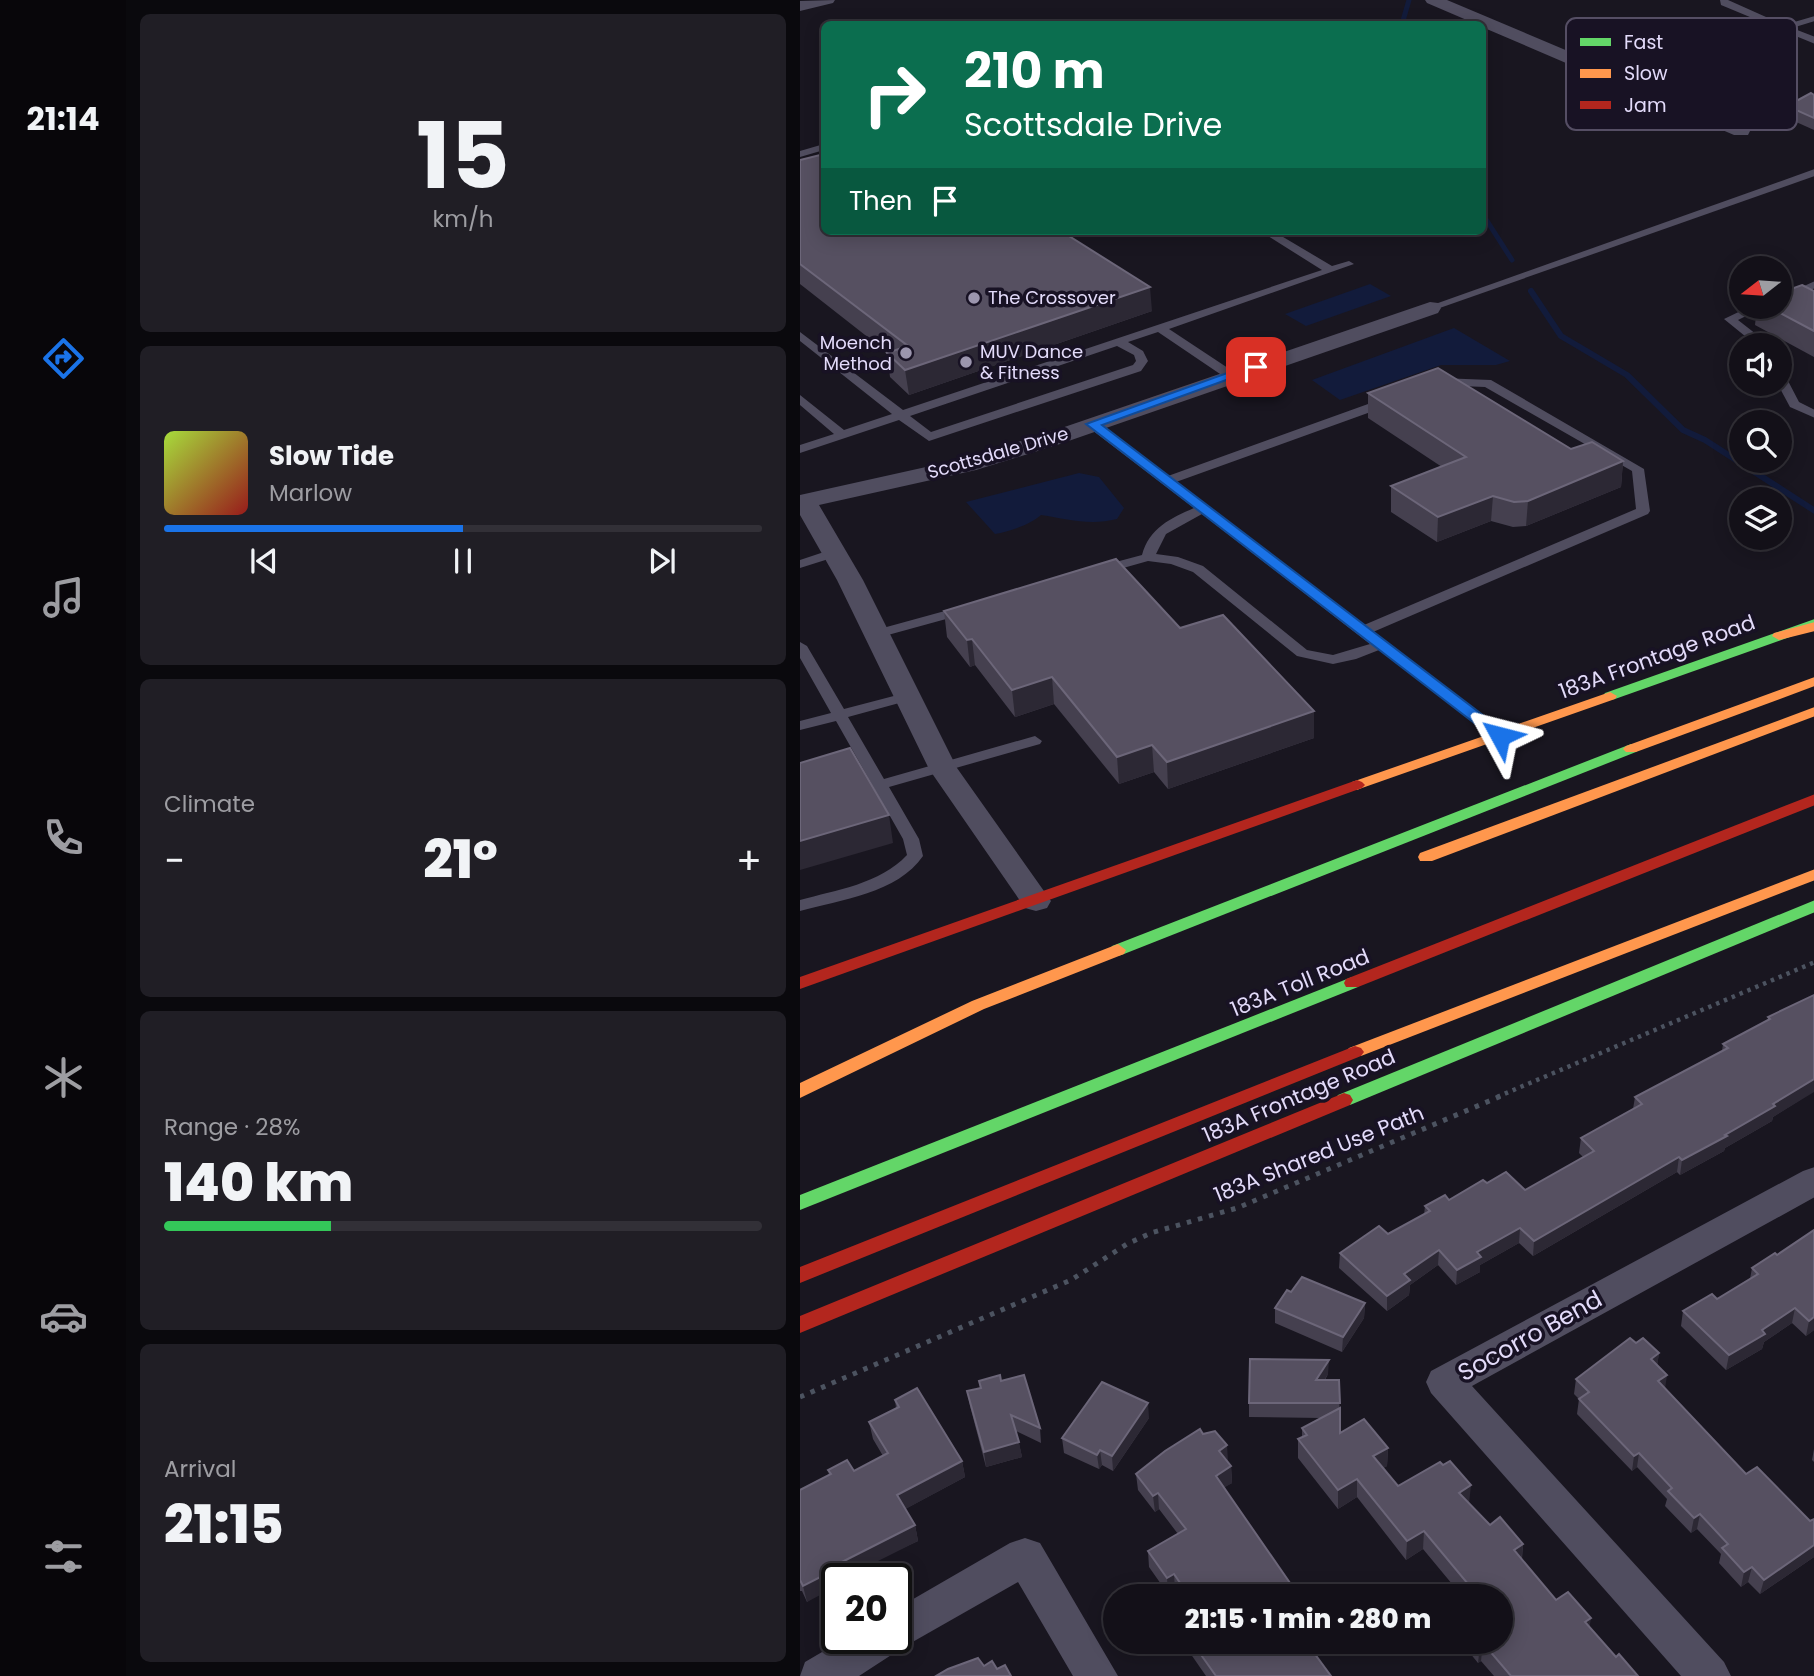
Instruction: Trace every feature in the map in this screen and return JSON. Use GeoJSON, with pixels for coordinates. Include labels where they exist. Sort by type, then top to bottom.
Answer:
{"type":"FeatureCollection","features":[{"type":"Feature","properties":{"kind":"main road","name":"183A Frontage Road"},"geometry":{"type":"LineString","coordinates":[[800,983],[1814,625]]}},
{"type":"Feature","properties":{"kind":"main road"},"geometry":{"type":"LineString","coordinates":[[800,1091],[978,1006],[1580,768],[1814,681]]}},
{"type":"Feature","properties":{"kind":"main road"},"geometry":{"type":"LineString","coordinates":[[1411,862],[1814,711]]}},
{"type":"Feature","properties":{"kind":"main road","name":"183A Toll Road"},"geometry":{"type":"LineString","coordinates":[[800,1203],[1814,799]]}},
{"type":"Feature","properties":{"kind":"main road"},"geometry":{"type":"LineString","coordinates":[[800,1275],[1499,994],[1814,874]]}},
{"type":"Feature","properties":{"kind":"main road","name":"183A Frontage Road"},"geometry":{"type":"LineString","coordinates":[[800,1325],[1814,905]]}},
{"type":"Feature","properties":{"kind":"main road"},"geometry":{"type":"LineString","coordinates":[[800,1091],[956,1033]]}},
{"type":"Feature","properties":{"kind":"street"},"geometry":{"type":"LineString","coordinates":[[800,6],[827,0]]}},
{"type":"Feature","properties":{"kind":"street"},"geometry":{"type":"LineString","coordinates":[[1433,0],[1482,21]]}},
{"type":"Feature","properties":{"kind":"street"},"geometry":{"type":"LineString","coordinates":[[1486,23],[1566,57]]}},
{"type":"Feature","properties":{"kind":"street","name":"Scottsdale Drive"},"geometry":{"type":"LineString","coordinates":[[801,499],[968,465],[1430,308]]}},
{"type":"Feature","properties":{"kind":"street"},"geometry":{"type":"LineString","coordinates":[[801,499],[878,634],[943,769],[1036,901]]}},
{"type":"Feature","properties":{"kind":"street","name":"Socorro Bend"},"geometry":{"type":"LineString","coordinates":[[1709,1676],[1445,1382],[1814,1180]]}},
{"type":"Feature","properties":{"kind":"street"},"geometry":{"type":"LineString","coordinates":[[912,1623],[1025,1556],[1096,1676]]}},
{"type":"Feature","properties":{"kind":"street"},"geometry":{"type":"LineString","coordinates":[[820,1676],[858,1654]]}},
{"type":"Feature","properties":{"kind":"lane"},"geometry":{"type":"LineString","coordinates":[[1724,0],[1724,3],[1759,18]]}},
{"type":"Feature","properties":{"kind":"lane"},"geometry":{"type":"LineString","coordinates":[[1797,23],[1814,18]]}},
{"type":"Feature","properties":{"kind":"lane"},"geometry":{"type":"LineString","coordinates":[[1797,34],[1814,41]]}},
{"type":"Feature","properties":{"kind":"lane"},"geometry":{"type":"LineString","coordinates":[[800,154],[821,149]]}},
{"type":"Feature","properties":{"kind":"lane"},"geometry":{"type":"LineString","coordinates":[[1430,308],[1814,172]]}},
{"type":"Feature","properties":{"kind":"lane"},"geometry":{"type":"LineString","coordinates":[[1272,235],[1330,270]]}},
{"type":"Feature","properties":{"kind":"lane"},"geometry":{"type":"LineString","coordinates":[[800,449],[1349,264]]}},
{"type":"Feature","properties":{"kind":"lane"},"geometry":{"type":"LineString","coordinates":[[1792,294],[1814,284]]}},
{"type":"Feature","properties":{"kind":"lane"},"geometry":{"type":"LineString","coordinates":[[1792,299],[1814,306]]}},
{"type":"Feature","properties":{"kind":"lane"},"geometry":{"type":"LineString","coordinates":[[1730,319],[1748,333]]}},
{"type":"Feature","properties":{"kind":"lane"},"geometry":{"type":"LineString","coordinates":[[1160,328],[1230,375]]}},
{"type":"Feature","properties":{"kind":"lane"},"geometry":{"type":"LineString","coordinates":[[800,334],[929,437],[1137,368],[1142,360],[1139,353],[1120,342]]}},
{"type":"Feature","properties":{"kind":"lane"},"geometry":{"type":"LineString","coordinates":[[1363,631],[1644,511],[1638,470],[1487,383],[1445,380],[1421,389]]}},
{"type":"Feature","properties":{"kind":"lane"},"geometry":{"type":"LineString","coordinates":[[1790,396],[1794,404],[1814,415]]}},
{"type":"Feature","properties":{"kind":"lane"},"geometry":{"type":"LineString","coordinates":[[1167,481],[1397,398]]}},
{"type":"Feature","properties":{"kind":"lane"},"geometry":{"type":"LineString","coordinates":[[800,399],[843,435]]}},
{"type":"Feature","properties":{"kind":"lane"},"geometry":{"type":"LineString","coordinates":[[1092,424],[1500,736]]}},
{"type":"Feature","properties":{"kind":"lane"},"geometry":{"type":"LineString","coordinates":[[1148,557],[1150,543],[1164,527],[1204,509]]}},
{"type":"Feature","properties":{"kind":"lane"},"geometry":{"type":"LineString","coordinates":[[800,564],[833,553]]}},
{"type":"Feature","properties":{"kind":"lane"},"geometry":{"type":"LineString","coordinates":[[1082,576],[1148,557],[1173,560],[1198,569],[1302,653],[1320,660],[1345,660],[1380,644]]}},
{"type":"Feature","properties":{"kind":"lane"},"geometry":{"type":"LineString","coordinates":[[878,634],[976,606]]}},
{"type":"Feature","properties":{"kind":"lane"},"geometry":{"type":"LineString","coordinates":[[800,646],[911,839],[915,856],[907,868],[891,877],[800,906]]}},
{"type":"Feature","properties":{"kind":"lane"},"geometry":{"type":"LineString","coordinates":[[800,726],[909,696]]}},
{"type":"Feature","properties":{"kind":"lane"},"geometry":{"type":"LineString","coordinates":[[880,785],[1035,741]]}},
{"type":"Feature","properties":{"kind":"path","name":"183A Shared Use Path"},"geometry":{"type":"LineString","coordinates":[[800,1397],[1071,1280],[1127,1244],[1151,1233],[1237,1208],[1814,962]]}},
{"type":"Feature","properties":{"kind":"water"},"geometry":{"type":"Polygon","coordinates":[[[1370,284],[1391,296],[1306,326],[1285,314],[1370,284]]]}},
{"type":"Feature","properties":{"kind":"water"},"geometry":{"type":"Polygon","coordinates":[[[1454,328],[1510,361],[1496,365],[1441,365],[1340,400],[1312,380],[1454,328]]]}},
{"type":"Feature","properties":{"kind":"water"},"geometry":{"type":"Polygon","coordinates":[[[1079,473],[1099,477],[1124,508],[1117,519],[1088,522],[1041,515],[1020,527],[995,534],[966,502],[1079,473]]]}},
{"type":"Feature","properties":{"kind":"building"},"geometry":{"type":"Polygon","coordinates":[[[1811,93],[1814,95],[1814,118],[1797,110],[1797,101],[1811,93]]]}},
{"type":"Feature","properties":{"kind":"building","name":"The Crossover"},"geometry":{"type":"Polygon","coordinates":[[[821,155],[821,235],[1067,235],[1150,287],[905,370],[887,353],[908,346],[800,264],[800,160],[821,155]]]}},
{"type":"Feature","properties":{"kind":"building"},"geometry":{"type":"Polygon","coordinates":[[[1802,285],[1814,291],[1814,331],[1791,319],[1792,289],[1802,285]]]}},
{"type":"Feature","properties":{"kind":"building"},"geometry":{"type":"Polygon","coordinates":[[[1438,368],[1571,449],[1592,442],[1623,461],[1528,501],[1514,502],[1493,496],[1438,517],[1391,486],[1466,457],[1368,393],[1438,368]]]}},
{"type":"Feature","properties":{"kind":"building"},"geometry":{"type":"Polygon","coordinates":[[[1116,559],[1180,628],[1223,615],[1314,711],[1167,762],[1152,745],[1117,757],[1052,677],[1012,690],[972,639],[967,640],[944,611],[1116,559]]]}},
{"type":"Feature","properties":{"kind":"building"},"geometry":{"type":"Polygon","coordinates":[[[850,748],[889,815],[800,841],[800,763],[850,748]]]}},
{"type":"Feature","properties":{"kind":"building"},"geometry":{"type":"Polygon","coordinates":[[[1814,995],[1814,1079],[1725,1135],[1727,1136],[1682,1160],[1679,1157],[1534,1241],[1520,1228],[1477,1252],[1481,1257],[1457,1270],[1439,1250],[1404,1274],[1410,1280],[1387,1296],[1340,1253],[1379,1226],[1388,1234],[1430,1211],[1425,1206],[1445,1195],[1449,1200],[1483,1180],[1487,1183],[1506,1172],[1525,1190],[1594,1151],[1581,1138],[1642,1104],[1635,1097],[1728,1048],[1723,1044],[1770,1019],[1768,1017],[1814,995]]]}},
{"type":"Feature","properties":{"kind":"building"},"geometry":{"type":"Polygon","coordinates":[[[1814,1230],[1814,1317],[1809,1321],[1795,1308],[1762,1330],[1765,1334],[1729,1355],[1683,1311],[1712,1294],[1717,1299],[1758,1274],[1752,1268],[1814,1230]]]}},
{"type":"Feature","properties":{"kind":"building"},"geometry":{"type":"Polygon","coordinates":[[[1302,1277],[1365,1303],[1343,1337],[1275,1308],[1287,1290],[1291,1292],[1302,1277]]]}},
{"type":"Feature","properties":{"kind":"building"},"geometry":{"type":"Polygon","coordinates":[[[1630,1338],[1636,1343],[1643,1338],[1659,1353],[1651,1359],[1667,1375],[1658,1381],[1746,1474],[1757,1467],[1810,1521],[1814,1519],[1814,1545],[1764,1580],[1752,1567],[1744,1572],[1722,1548],[1728,1544],[1700,1514],[1694,1518],[1668,1491],[1672,1488],[1639,1453],[1634,1456],[1579,1399],[1589,1392],[1576,1379],[1630,1338]]]}},
{"type":"Feature","properties":{"kind":"building"},"geometry":{"type":"Polygon","coordinates":[[[1250,1359],[1329,1360],[1316,1380],[1339,1380],[1340,1403],[1249,1403],[1250,1359]]]}},
{"type":"Feature","properties":{"kind":"building"},"geometry":{"type":"Polygon","coordinates":[[[1000,1375],[1001,1381],[1024,1375],[1040,1428],[1011,1415],[1019,1442],[984,1452],[967,1391],[981,1388],[979,1381],[1000,1375]]]}},
{"type":"Feature","properties":{"kind":"building"},"geometry":{"type":"Polygon","coordinates":[[[1102,1382],[1148,1403],[1112,1456],[1100,1450],[1097,1455],[1062,1438],[1102,1382]]]}},
{"type":"Feature","properties":{"kind":"building"},"geometry":{"type":"Polygon","coordinates":[[[917,1388],[962,1461],[897,1495],[915,1525],[840,1563],[821,1563],[821,1577],[803,1586],[800,1580],[800,1490],[831,1474],[828,1470],[847,1460],[854,1471],[888,1453],[869,1422],[899,1407],[895,1400],[917,1388]]]}},
{"type":"Feature","properties":{"kind":"building"},"geometry":{"type":"Polygon","coordinates":[[[1340,1408],[1340,1433],[1364,1419],[1388,1448],[1373,1456],[1398,1486],[1440,1462],[1443,1465],[1450,1461],[1471,1485],[1459,1493],[1490,1525],[1500,1517],[1523,1544],[1514,1550],[1556,1600],[1568,1592],[1591,1618],[1585,1622],[1616,1657],[1619,1654],[1638,1676],[1511,1676],[1492,1654],[1513,1654],[1513,1584],[1468,1584],[1424,1531],[1407,1541],[1357,1479],[1338,1490],[1298,1439],[1307,1435],[1302,1428],[1340,1408]]]}},
{"type":"Feature","properties":{"kind":"building"},"geometry":{"type":"Polygon","coordinates":[[[1200,1429],[1203,1434],[1215,1431],[1227,1445],[1219,1451],[1231,1466],[1216,1476],[1291,1584],[1181,1584],[1174,1574],[1167,1578],[1148,1551],[1186,1529],[1158,1493],[1153,1496],[1136,1474],[1165,1451],[1200,1429]]]}},
{"type":"Feature","properties":{"kind":"building"},"geometry":{"type":"Polygon","coordinates":[[[1200,1654],[1315,1654],[1331,1676],[1216,1676],[1200,1654]]]}},
{"type":"Feature","properties":{"kind":"building"},"geometry":{"type":"Polygon","coordinates":[[[978,1658],[984,1666],[992,1661],[997,1669],[1005,1665],[1011,1676],[936,1676],[948,1669],[978,1658]]]}},
{"type":"Feature","properties":{"kind":"waterway"},"geometry":{"type":"LineString","coordinates":[[1403,21],[1409,0]]}},
{"type":"Feature","properties":{"kind":"waterway"},"geometry":{"type":"LineString","coordinates":[[1486,219],[1512,260]]}},
{"type":"Feature","properties":{"kind":"waterway"},"geometry":{"type":"LineString","coordinates":[[1531,291],[1561,336],[1627,375],[1683,430],[1705,440],[1815,511]]}},
{"type":"Feature","properties":{"kind":"traffic: fast"},"geometry":{"type":"LineString","coordinates":[[1610,696],[1815,623]]}},
{"type":"Feature","properties":{"kind":"traffic: fast"},"geometry":{"type":"LineString","coordinates":[[1118,950],[1631,749]]}},
{"type":"Feature","properties":{"kind":"traffic: fast"},"geometry":{"type":"LineString","coordinates":[[1344,1100],[1815,905]]}},
{"type":"Feature","properties":{"kind":"traffic: fast"},"geometry":{"type":"LineString","coordinates":[[800,1203],[1352,983]]}},
{"type":"Feature","properties":{"kind":"traffic: slow"},"geometry":{"type":"LineString","coordinates":[[1779,636],[1815,626]]}},
{"type":"Feature","properties":{"kind":"traffic: slow"},"geometry":{"type":"LineString","coordinates":[[1631,749],[1815,681]]}},
{"type":"Feature","properties":{"kind":"traffic: slow"},"geometry":{"type":"LineString","coordinates":[[1357,785],[1610,696]]}},
{"type":"Feature","properties":{"kind":"traffic: slow"},"geometry":{"type":"LineString","coordinates":[[1426,857],[1815,711]]}},
{"type":"Feature","properties":{"kind":"traffic: slow"},"geometry":{"type":"LineString","coordinates":[[1355,1052],[1815,874]]}},
{"type":"Feature","properties":{"kind":"traffic: slow"},"geometry":{"type":"LineString","coordinates":[[800,1091],[978,1005],[1118,950]]}},
{"type":"Feature","properties":{"kind":"traffic: jam"},"geometry":{"type":"LineString","coordinates":[[800,983],[1357,785]]}},
{"type":"Feature","properties":{"kind":"traffic: jam"},"geometry":{"type":"LineString","coordinates":[[1352,983],[1815,799]]}},
{"type":"Feature","properties":{"kind":"traffic: jam"},"geometry":{"type":"LineString","coordinates":[[800,1275],[1355,1052]]}},
{"type":"Feature","properties":{"kind":"traffic: jam"},"geometry":{"type":"LineString","coordinates":[[800,1325],[1344,1100]]}},
{"type":"Feature","properties":{"kind":"place","name":"The Crossover"},"geometry":{"type":"Point","coordinates":[974,298]}},
{"type":"Feature","properties":{"kind":"place","name":"Moench Method"},"geometry":{"type":"Point","coordinates":[906,353]}},
{"type":"Feature","properties":{"kind":"place","name":"MUV Dance & Fitness"},"geometry":{"type":"Point","coordinates":[966,362]}},
{"type":"Feature","properties":{"kind":"route"},"geometry":{"type":"LineString","coordinates":[[1256,367],[1092,424],[1500,736]]}}]}
